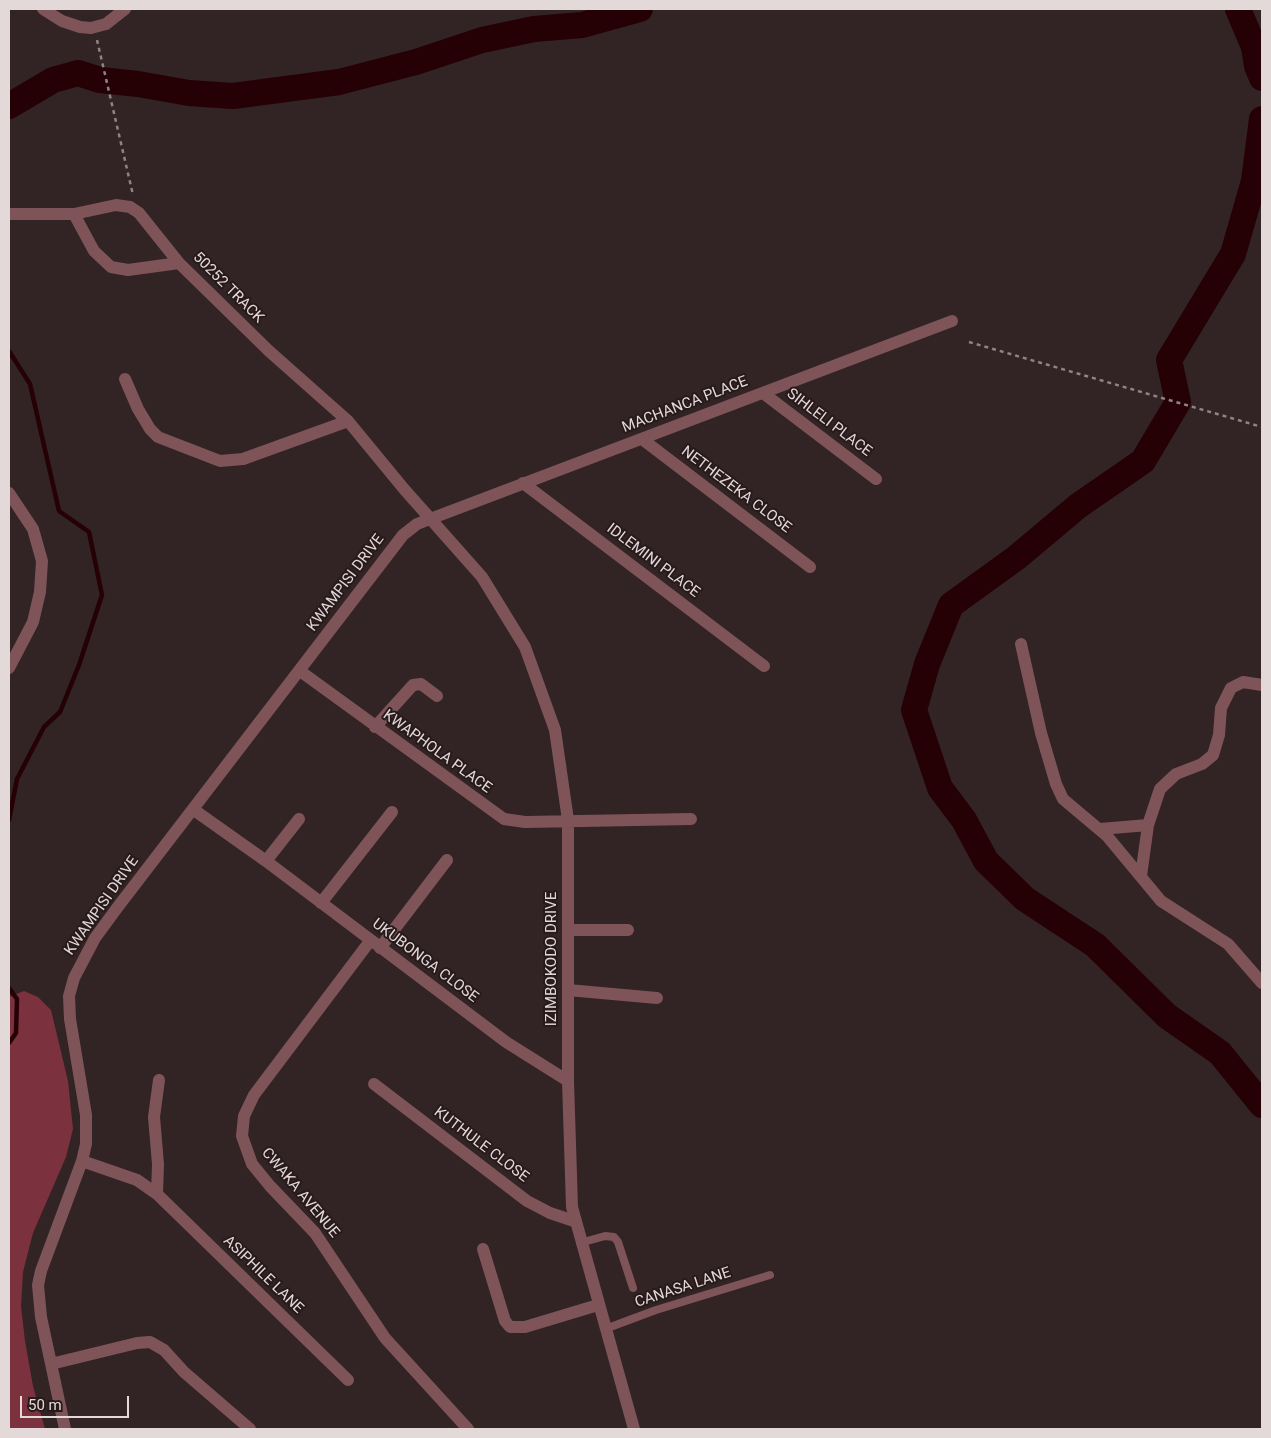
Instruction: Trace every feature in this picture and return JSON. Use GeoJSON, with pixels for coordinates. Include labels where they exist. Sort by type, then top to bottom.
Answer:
{"type":"FeatureCollection","features":[{"type":"Feature","properties":{"kind":"street"},"geometry":{"type":"LineString","coordinates":[[43,9],[62,21],[98,32],[125,9]]}},
{"type":"Feature","properties":{"kind":"street"},"geometry":{"type":"LineString","coordinates":[[9,214],[74,214],[116,206],[130,207],[139,212]]}},
{"type":"Feature","properties":{"kind":"street","name":"50252 TRACK"},"geometry":{"type":"LineString","coordinates":[[139,212],[179,263],[269,352],[348,421],[430,519]]}},
{"type":"Feature","properties":{"kind":"street"},"geometry":{"type":"LineString","coordinates":[[74,214],[94,251],[111,267],[128,270],[179,263]]}},
{"type":"Feature","properties":{"kind":"street","name":"MACHANCA PLACE"},"geometry":{"type":"LineString","coordinates":[[430,519],[952,321]]}},
{"type":"Feature","properties":{"kind":"street"},"geometry":{"type":"LineString","coordinates":[[125,379],[142,416],[150,429],[158,437],[220,461],[243,458],[348,421]]}},
{"type":"Feature","properties":{"kind":"street","name":"SIHLELI PLACE"},"geometry":{"type":"LineString","coordinates":[[762,393],[876,479]]}},
{"type":"Feature","properties":{"kind":"street","name":"NETHEZEKA CLOSE"},"geometry":{"type":"LineString","coordinates":[[642,439],[810,567]]}},
{"type":"Feature","properties":{"kind":"street","name":"IDLEMINI PLACE"},"geometry":{"type":"LineString","coordinates":[[522,483],[764,666]]}},
{"type":"Feature","properties":{"kind":"street"},"geometry":{"type":"LineString","coordinates":[[9,493],[33,529],[39,543],[42,568],[38,606],[33,622],[9,668]]}},
{"type":"Feature","properties":{"kind":"street","name":"KWAMPISI DRIVE"},"geometry":{"type":"LineString","coordinates":[[65,1429],[39,1307],[38,1285],[41,1271],[82,1161],[86,1144],[86,1115],[70,1019],[71,986],[77,970],[95,938],[403,535],[417,524],[430,519]]}},
{"type":"Feature","properties":{"kind":"street","name":"IZIMBOKODO DRIVE"},"geometry":{"type":"LineString","coordinates":[[430,519],[482,577],[525,647],[555,730],[568,820],[568,1081],[570,1178],[574,1221],[634,1429]]}},
{"type":"Feature","properties":{"kind":"street"},"geometry":{"type":"LineString","coordinates":[[1022,644],[1056,784],[1063,799],[1075,811],[1100,829],[1161,901],[1228,944],[1262,983]]}},
{"type":"Feature","properties":{"kind":"street","name":"KWAPHOLA PLACE"},"geometry":{"type":"LineString","coordinates":[[300,671],[504,819],[525,822],[691,819]]}},
{"type":"Feature","properties":{"kind":"street"},"geometry":{"type":"LineString","coordinates":[[1141,876],[1148,825],[1155,799],[1167,780],[1176,774],[1202,764],[1213,755],[1218,740],[1221,708],[1231,688],[1243,682],[1262,685]]}},
{"type":"Feature","properties":{"kind":"street"},"geometry":{"type":"LineString","coordinates":[[375,727],[413,685],[421,684],[437,696]]}},
{"type":"Feature","properties":{"kind":"street","name":"UKUBONGA CLOSE"},"geometry":{"type":"LineString","coordinates":[[194,810],[266,861],[506,1042],[568,1081]]}},
{"type":"Feature","properties":{"kind":"street"},"geometry":{"type":"LineString","coordinates":[[321,902],[392,812]]}},
{"type":"Feature","properties":{"kind":"street"},"geometry":{"type":"LineString","coordinates":[[266,861],[299,819]]}},
{"type":"Feature","properties":{"kind":"street"},"geometry":{"type":"LineString","coordinates":[[1100,829],[1148,825]]}},
{"type":"Feature","properties":{"kind":"street","name":"CWAKA AVENUE"},"geometry":{"type":"LineString","coordinates":[[447,860],[375,944],[254,1095],[244,1116],[242,1136],[252,1164],[270,1186],[315,1233],[385,1338],[468,1429]]}},
{"type":"Feature","properties":{"kind":"street"},"geometry":{"type":"LineString","coordinates":[[568,930],[628,930]]}},
{"type":"Feature","properties":{"kind":"street"},"geometry":{"type":"LineString","coordinates":[[568,990],[657,998]]}},
{"type":"Feature","properties":{"kind":"street"},"geometry":{"type":"LineString","coordinates":[[157,1194],[158,1164],[154,1117],[158,1080]]}},
{"type":"Feature","properties":{"kind":"street","name":"KUTHULE CLOSE"},"geometry":{"type":"LineString","coordinates":[[374,1084],[527,1201],[550,1213],[574,1221]]}},
{"type":"Feature","properties":{"kind":"street","name":"ASIPHILE LANE"},"geometry":{"type":"LineString","coordinates":[[82,1161],[137,1180],[157,1194],[348,1380]]}},
{"type":"Feature","properties":{"kind":"street"},"geometry":{"type":"LineString","coordinates":[[483,1249],[505,1321],[510,1327],[525,1327],[598,1305]]}},
{"type":"Feature","properties":{"kind":"street"},"geometry":{"type":"LineString","coordinates":[[51,1364],[137,1343],[150,1342],[164,1350],[184,1372],[250,1429]]}},
{"type":"Feature","properties":{"kind":"lane"},"geometry":{"type":"LineString","coordinates":[[580,1243],[605,1236],[616,1239],[633,1288]]}},
{"type":"Feature","properties":{"kind":"lane","name":"CANASA LANE"},"geometry":{"type":"LineString","coordinates":[[605,1329],[656,1310],[770,1275]]}},
{"type":"Feature","properties":{"kind":"path"},"geometry":{"type":"LineString","coordinates":[[98,32],[127,169],[139,212]]}},
{"type":"Feature","properties":{"kind":"path"},"geometry":{"type":"LineString","coordinates":[[969,342],[1262,427]]}},
{"type":"Feature","properties":{"kind":"shaded area"},"geometry":{"type":"Polygon","coordinates":[[[24,991],[38,997],[51,1010],[68,1081],[73,1129],[66,1157],[33,1233],[23,1272],[21,1306],[25,1341],[33,1386],[45,1429],[9,1429],[9,997],[24,991]]]}},
{"type":"Feature","properties":{"kind":"waterway"},"geometry":{"type":"LineString","coordinates":[[9,106],[53,80],[78,73],[100,80],[138,84],[189,93],[233,96],[339,82],[416,62],[482,40],[534,29],[582,25],[640,9]]}},
{"type":"Feature","properties":{"kind":"waterway"},"geometry":{"type":"LineString","coordinates":[[1238,9],[1254,47],[1257,66],[1262,78]]}},
{"type":"Feature","properties":{"kind":"waterway"},"geometry":{"type":"LineString","coordinates":[[1257,66],[1262,69]]}},
{"type":"Feature","properties":{"kind":"waterway"},"geometry":{"type":"LineString","coordinates":[[1262,119],[1254,181],[1233,254],[1169,360],[1178,402],[1143,461],[1078,506],[1016,558],[951,605],[927,664],[914,710],[940,788],[964,820],[986,861],[1025,899],[1095,945],[1167,1016],[1220,1053],[1262,1105]]}},
{"type":"Feature","properties":{"kind":"waterway"},"geometry":{"type":"LineString","coordinates":[[9,351],[30,384],[59,511],[89,532],[102,595],[79,665],[60,712],[44,727],[17,779],[9,820]]}},
{"type":"Feature","properties":{"kind":"waterway"},"geometry":{"type":"LineString","coordinates":[[9,988],[17,999],[16,1033],[9,1043]]}}]}
